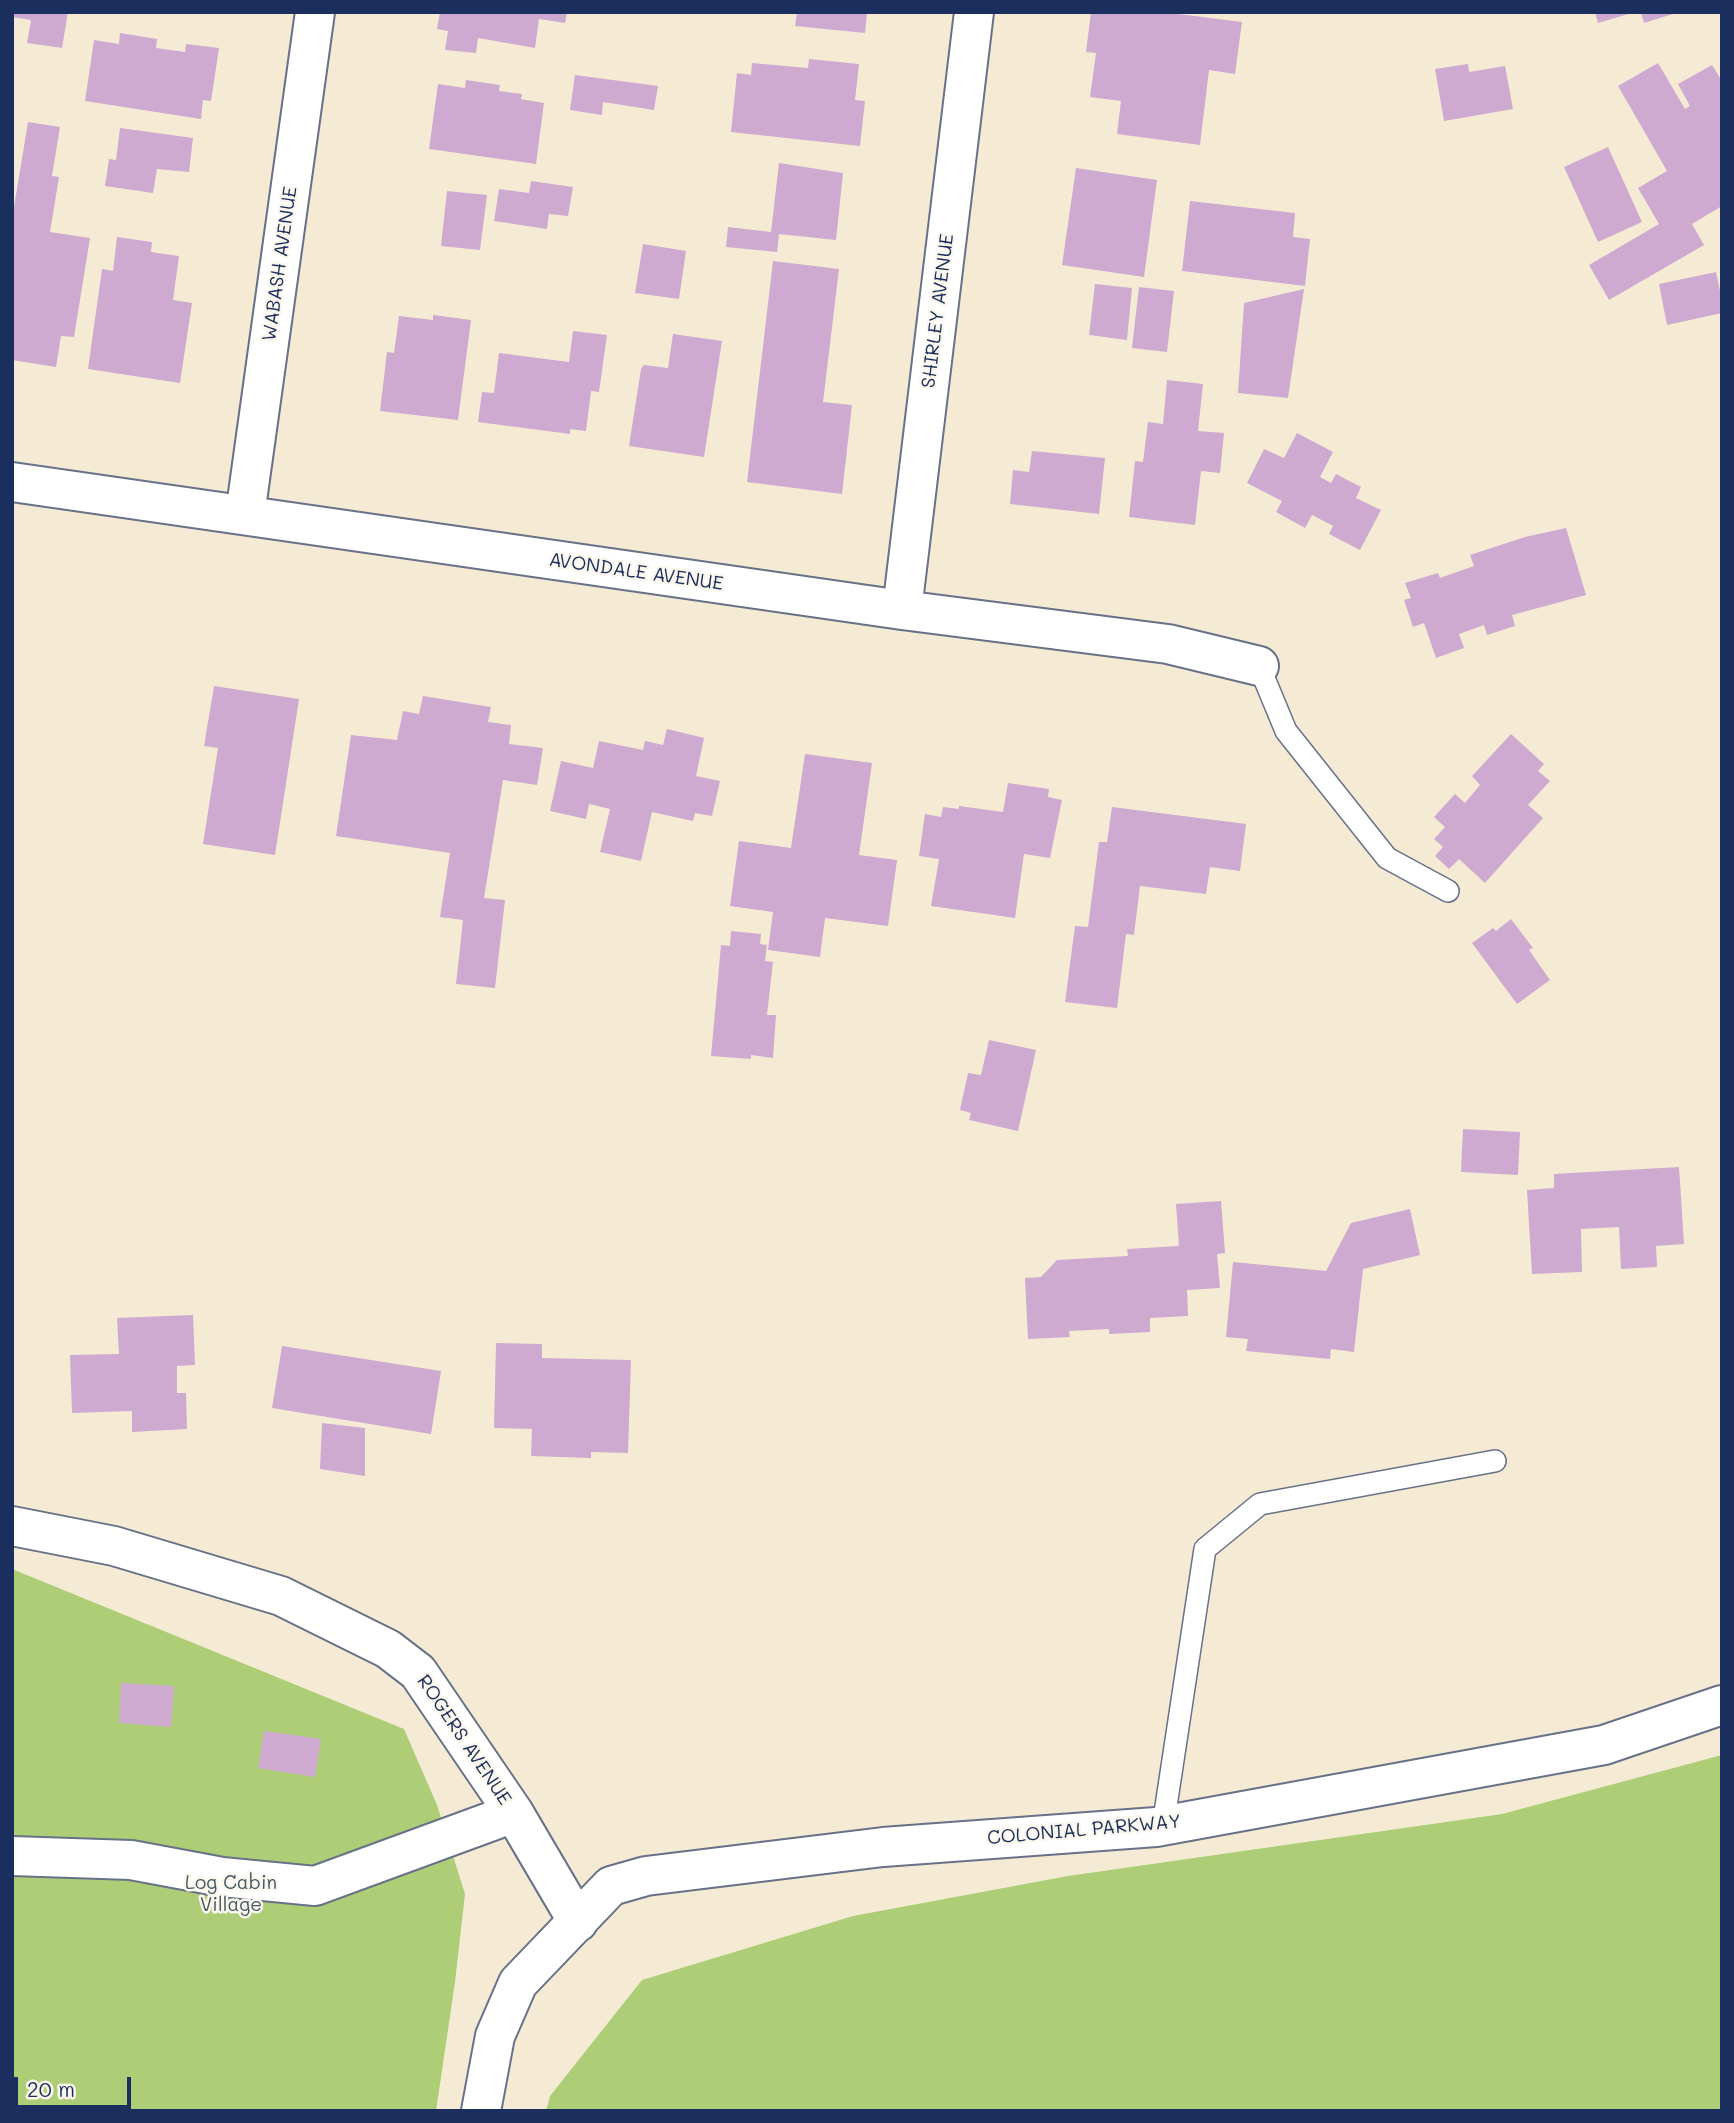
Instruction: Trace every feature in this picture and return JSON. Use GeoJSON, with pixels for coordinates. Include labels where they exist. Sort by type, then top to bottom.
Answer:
{"type":"FeatureCollection","features":[{"type":"Feature","properties":{"kind":"street","name":"WABASH AVENUE"},"geometry":{"type":"LineString","coordinates":[[245,516],[315,12]]}},
{"type":"Feature","properties":{"kind":"street","name":"SHIRLEY AVENUE"},"geometry":{"type":"LineString","coordinates":[[902,610],[974,12]]}},
{"type":"Feature","properties":{"kind":"street","name":"AVONDALE AVENUE"},"geometry":{"type":"LineString","coordinates":[[12,482],[902,610],[1168,644],[1259,666]]}},
{"type":"Feature","properties":{"kind":"street","name":"ROGERS AVENUE"},"geometry":{"type":"LineString","coordinates":[[12,1526],[114,1546],[281,1596],[388,1649],[418,1671],[514,1813],[578,1922]]}},
{"type":"Feature","properties":{"kind":"street","name":"COLONIAL PARKWAY"},"geometry":{"type":"LineString","coordinates":[[578,1922],[611,1886],[646,1876],[883,1847],[1163,1826],[1604,1745],[1722,1705]]}},
{"type":"Feature","properties":{"kind":"street"},"geometry":{"type":"LineString","coordinates":[[12,1856],[131,1860],[222,1877],[315,1886],[514,1813]]}},
{"type":"Feature","properties":{"kind":"street"},"geometry":{"type":"LineString","coordinates":[[481,2111],[495,2036],[518,1983],[578,1922]]}},
{"type":"Feature","properties":{"kind":"lane"},"geometry":{"type":"LineString","coordinates":[[1259,666],[1286,731],[1387,858],[1448,891]]}},
{"type":"Feature","properties":{"kind":"lane"},"geometry":{"type":"LineString","coordinates":[[1163,1826],[1205,1549],[1260,1504],[1495,1461]]}},
{"type":"Feature","properties":{"kind":"green space","name":"Log Cabin Village"},"geometry":{"type":"Polygon","coordinates":[[[12,1569],[404,1729],[437,1805],[465,1894],[436,2111],[12,2111],[12,1569]]]}},
{"type":"Feature","properties":{"kind":"green space"},"geometry":{"type":"Polygon","coordinates":[[[1722,1755],[1722,2111],[546,2111],[550,2096],[642,1980],[853,1916],[1068,1876],[1502,1814],[1722,1755]]]}},
{"type":"Feature","properties":{"kind":"building"},"geometry":{"type":"Polygon","coordinates":[[[12,12],[68,12],[62,48],[27,43],[31,20],[12,17],[12,12]]]}},
{"type":"Feature","properties":{"kind":"building"},"geometry":{"type":"Polygon","coordinates":[[[440,12],[567,12],[565,23],[539,19],[535,48],[478,38],[476,53],[445,50],[448,31],[437,29],[440,12]]]}},
{"type":"Feature","properties":{"kind":"building"},"geometry":{"type":"Polygon","coordinates":[[[797,12],[867,12],[865,33],[795,26],[797,12]]]}},
{"type":"Feature","properties":{"kind":"building"},"geometry":{"type":"Polygon","coordinates":[[[1091,12],[1163,12],[1242,22],[1235,74],[1209,70],[1200,145],[1117,134],[1121,101],[1090,97],[1096,53],[1086,52],[1091,12]]]}},
{"type":"Feature","properties":{"kind":"building"},"geometry":{"type":"Polygon","coordinates":[[[1595,12],[1632,12],[1632,13],[1598,23],[1595,12]]]}},
{"type":"Feature","properties":{"kind":"building"},"geometry":{"type":"Polygon","coordinates":[[[1641,12],[1675,12],[1676,13],[1644,23],[1641,12]]]}},
{"type":"Feature","properties":{"kind":"building"},"geometry":{"type":"Polygon","coordinates":[[[120,33],[157,39],[156,48],[185,52],[186,44],[219,48],[211,101],[203,100],[201,119],[85,101],[94,40],[119,44],[120,33]]]}},
{"type":"Feature","properties":{"kind":"building"},"geometry":{"type":"Polygon","coordinates":[[[809,59],[859,64],[855,100],[865,101],[860,146],[731,132],[737,73],[751,75],[752,63],[808,68],[809,59]]]}},
{"type":"Feature","properties":{"kind":"building"},"geometry":{"type":"Polygon","coordinates":[[[1658,63],[1685,109],[1690,106],[1678,84],[1712,65],[1722,81],[1722,206],[1692,224],[1704,245],[1609,300],[1589,265],[1659,224],[1638,188],[1667,171],[1618,86],[1658,63]]]}},
{"type":"Feature","properties":{"kind":"building"},"geometry":{"type":"Polygon","coordinates":[[[1468,64],[1469,72],[1505,66],[1513,109],[1444,121],[1435,69],[1468,64]]]}},
{"type":"Feature","properties":{"kind":"building"},"geometry":{"type":"Polygon","coordinates":[[[575,75],[658,86],[654,110],[603,102],[602,115],[570,110],[575,75]]]}},
{"type":"Feature","properties":{"kind":"building"},"geometry":{"type":"Polygon","coordinates":[[[466,80],[500,85],[499,91],[522,94],[521,99],[544,103],[536,164],[429,149],[438,84],[465,88],[466,80]]]}},
{"type":"Feature","properties":{"kind":"building"},"geometry":{"type":"Polygon","coordinates":[[[28,122],[60,127],[52,176],[59,177],[50,232],[90,238],[74,337],[61,336],[56,367],[12,360],[12,219],[28,122]]]}},
{"type":"Feature","properties":{"kind":"building"},"geometry":{"type":"Polygon","coordinates":[[[120,128],[193,138],[189,172],[157,169],[153,193],[105,186],[109,159],[116,160],[120,128]]]}},
{"type":"Feature","properties":{"kind":"building"},"geometry":{"type":"Polygon","coordinates":[[[1608,147],[1642,222],[1598,242],[1564,167],[1608,147]]]}},
{"type":"Feature","properties":{"kind":"building"},"geometry":{"type":"Polygon","coordinates":[[[779,163],[843,173],[836,240],[779,234],[777,252],[726,247],[728,227],[771,232],[779,163]]]}},
{"type":"Feature","properties":{"kind":"building"},"geometry":{"type":"Polygon","coordinates":[[[1076,168],[1157,180],[1144,277],[1062,265],[1076,168]]]}},
{"type":"Feature","properties":{"kind":"building"},"geometry":{"type":"Polygon","coordinates":[[[531,181],[573,187],[568,216],[549,214],[547,229],[494,221],[499,189],[529,193],[531,181]]]}},
{"type":"Feature","properties":{"kind":"building"},"geometry":{"type":"Polygon","coordinates":[[[447,191],[487,195],[480,250],[441,246],[447,191]]]}},
{"type":"Feature","properties":{"kind":"building"},"geometry":{"type":"Polygon","coordinates":[[[1190,201],[1295,213],[1293,237],[1310,239],[1305,286],[1182,271],[1190,201]]]}},
{"type":"Feature","properties":{"kind":"building"},"geometry":{"type":"Polygon","coordinates":[[[117,237],[152,242],[151,252],[179,256],[173,300],[192,303],[180,383],[88,369],[102,269],[113,271],[117,237]]]}},
{"type":"Feature","properties":{"kind":"building"},"geometry":{"type":"Polygon","coordinates":[[[643,244],[686,251],[679,299],[635,293],[643,244]]]}},
{"type":"Feature","properties":{"kind":"building"},"geometry":{"type":"Polygon","coordinates":[[[773,261],[839,269],[823,402],[852,405],[842,494],[747,482],[773,261]]]}},
{"type":"Feature","properties":{"kind":"building"},"geometry":{"type":"Polygon","coordinates":[[[1716,272],[1722,313],[1667,325],[1659,284],[1716,272]]]}},
{"type":"Feature","properties":{"kind":"building"},"geometry":{"type":"Polygon","coordinates":[[[1095,284],[1132,288],[1127,340],[1089,335],[1095,284]]]}},
{"type":"Feature","properties":{"kind":"building"},"geometry":{"type":"Polygon","coordinates":[[[1139,287],[1174,291],[1167,352],[1132,348],[1139,287]]]}},
{"type":"Feature","properties":{"kind":"building"},"geometry":{"type":"Polygon","coordinates":[[[1304,289],[1288,398],[1238,393],[1244,303],[1304,289]]]}},
{"type":"Feature","properties":{"kind":"building"},"geometry":{"type":"Polygon","coordinates":[[[433,315],[471,320],[458,420],[380,411],[387,352],[394,353],[399,316],[433,320],[433,315]]]}},
{"type":"Feature","properties":{"kind":"building"},"geometry":{"type":"Polygon","coordinates":[[[573,331],[607,335],[599,392],[591,391],[586,431],[570,429],[570,434],[478,422],[482,392],[494,393],[499,353],[569,362],[573,331]]]}},
{"type":"Feature","properties":{"kind":"building"},"geometry":{"type":"Polygon","coordinates":[[[673,334],[722,341],[704,457],[629,446],[641,369],[644,365],[668,368],[673,334]]]}},
{"type":"Feature","properties":{"kind":"building"},"geometry":{"type":"Polygon","coordinates":[[[1167,380],[1203,384],[1198,431],[1224,433],[1220,473],[1201,471],[1195,525],[1129,517],[1135,461],[1143,462],[1148,422],[1163,424],[1167,380]]]}},
{"type":"Feature","properties":{"kind":"building"},"geometry":{"type":"Polygon","coordinates":[[[1297,433],[1333,452],[1320,477],[1331,483],[1336,474],[1361,487],[1356,498],[1381,510],[1360,550],[1329,534],[1333,526],[1312,515],[1305,528],[1276,512],[1282,501],[1247,483],[1264,449],[1284,458],[1297,433]]]}},
{"type":"Feature","properties":{"kind":"building"},"geometry":{"type":"Polygon","coordinates":[[[1032,451],[1105,458],[1099,514],[1010,504],[1013,470],[1029,472],[1032,451]]]}},
{"type":"Feature","properties":{"kind":"building"},"geometry":{"type":"Polygon","coordinates":[[[1566,528],[1586,595],[1512,615],[1515,626],[1487,635],[1484,625],[1459,634],[1464,648],[1436,658],[1424,623],[1413,627],[1404,600],[1411,598],[1405,583],[1438,573],[1440,578],[1474,566],[1470,555],[1525,537],[1566,528]]]}},
{"type":"Feature","properties":{"kind":"building"},"geometry":{"type":"Polygon","coordinates":[[[214,686],[299,699],[275,855],[203,844],[218,748],[204,746],[214,686]]]}},
{"type":"Feature","properties":{"kind":"building"},"geometry":{"type":"Polygon","coordinates":[[[423,696],[491,707],[488,722],[511,725],[509,744],[543,748],[537,785],[503,780],[484,898],[505,900],[495,988],[456,984],[463,920],[440,917],[450,853],[336,836],[351,735],[397,740],[403,711],[419,714],[423,696]]]}},
{"type":"Feature","properties":{"kind":"building"},"geometry":{"type":"Polygon","coordinates":[[[667,729],[704,738],[696,776],[720,781],[712,816],[695,813],[693,821],[652,812],[641,861],[600,852],[610,809],[589,804],[586,819],[550,811],[561,761],[593,768],[599,741],[643,750],[645,741],[663,745],[667,729]]]}},
{"type":"Feature","properties":{"kind":"building"},"geometry":{"type":"Polygon","coordinates":[[[1511,734],[1544,764],[1538,771],[1550,781],[1528,805],[1543,818],[1485,883],[1459,859],[1449,869],[1435,856],[1443,847],[1434,839],[1445,827],[1434,817],[1455,794],[1465,803],[1480,785],[1472,776],[1511,734]]]}},
{"type":"Feature","properties":{"kind":"building"},"geometry":{"type":"Polygon","coordinates":[[[805,754],[872,763],[859,855],[897,860],[888,926],[825,918],[820,957],[768,950],[773,912],[730,906],[739,841],[791,848],[805,754]]]}},
{"type":"Feature","properties":{"kind":"building"},"geometry":{"type":"Polygon","coordinates":[[[1008,783],[1049,789],[1048,797],[1062,800],[1050,858],[1024,854],[1015,918],[931,906],[939,859],[919,856],[925,814],[941,817],[943,807],[959,809],[959,806],[1003,812],[1008,783]]]}},
{"type":"Feature","properties":{"kind":"building"},"geometry":{"type":"Polygon","coordinates":[[[1112,807],[1246,824],[1240,871],[1210,867],[1206,894],[1140,886],[1134,935],[1126,934],[1117,1008],[1065,1002],[1075,926],[1088,927],[1099,842],[1107,842],[1112,807]]]}},
{"type":"Feature","properties":{"kind":"building"},"geometry":{"type":"Polygon","coordinates":[[[1511,919],[1533,948],[1529,950],[1550,980],[1517,1004],[1472,943],[1493,928],[1496,931],[1511,919]]]}},
{"type":"Feature","properties":{"kind":"building"},"geometry":{"type":"Polygon","coordinates":[[[731,931],[761,934],[760,944],[767,945],[765,961],[773,962],[767,1015],[776,1015],[773,1058],[751,1055],[751,1059],[711,1056],[721,945],[730,946],[731,931]]]}},
{"type":"Feature","properties":{"kind":"building"},"geometry":{"type":"Polygon","coordinates":[[[989,1040],[1036,1050],[1018,1131],[969,1120],[971,1113],[960,1110],[968,1073],[981,1075],[989,1040]]]}},
{"type":"Feature","properties":{"kind":"building"},"geometry":{"type":"Polygon","coordinates":[[[1463,1129],[1520,1132],[1518,1175],[1461,1172],[1463,1129]]]}},
{"type":"Feature","properties":{"kind":"building"},"geometry":{"type":"Polygon","coordinates":[[[1679,1167],[1684,1244],[1656,1246],[1657,1267],[1621,1269],[1619,1227],[1581,1229],[1582,1272],[1532,1274],[1527,1190],[1554,1188],[1554,1174],[1679,1167]]]}},
{"type":"Feature","properties":{"kind":"building"},"geometry":{"type":"Polygon","coordinates":[[[1221,1201],[1225,1253],[1217,1254],[1220,1288],[1187,1290],[1188,1316],[1150,1318],[1150,1332],[1109,1334],[1109,1329],[1069,1331],[1070,1337],[1028,1339],[1025,1278],[1041,1277],[1057,1260],[1128,1256],[1127,1249],[1179,1246],[1176,1204],[1221,1201]]]}},
{"type":"Feature","properties":{"kind":"building"},"geometry":{"type":"Polygon","coordinates":[[[1410,1209],[1420,1255],[1363,1269],[1354,1352],[1331,1349],[1330,1359],[1246,1351],[1248,1339],[1226,1337],[1233,1262],[1326,1271],[1351,1223],[1410,1209]]]}},
{"type":"Feature","properties":{"kind":"building"},"geometry":{"type":"Polygon","coordinates":[[[193,1315],[195,1365],[177,1366],[177,1393],[186,1393],[187,1429],[132,1432],[132,1411],[72,1413],[70,1355],[119,1354],[117,1318],[193,1315]]]}},
{"type":"Feature","properties":{"kind":"building"},"geometry":{"type":"Polygon","coordinates":[[[496,1343],[542,1344],[542,1358],[631,1360],[628,1453],[591,1452],[591,1458],[531,1456],[532,1429],[494,1428],[496,1343]]]}},
{"type":"Feature","properties":{"kind":"building"},"geometry":{"type":"Polygon","coordinates":[[[282,1346],[441,1371],[431,1434],[272,1408],[282,1346]]]}},
{"type":"Feature","properties":{"kind":"building"},"geometry":{"type":"Polygon","coordinates":[[[322,1423],[365,1428],[365,1476],[320,1469],[322,1423]]]}},
{"type":"Feature","properties":{"kind":"building"},"geometry":{"type":"Polygon","coordinates":[[[121,1683],[174,1686],[171,1727],[119,1723],[121,1683]]]}},
{"type":"Feature","properties":{"kind":"building"},"geometry":{"type":"Polygon","coordinates":[[[264,1731],[321,1739],[315,1777],[258,1768],[264,1731]]]}}]}
